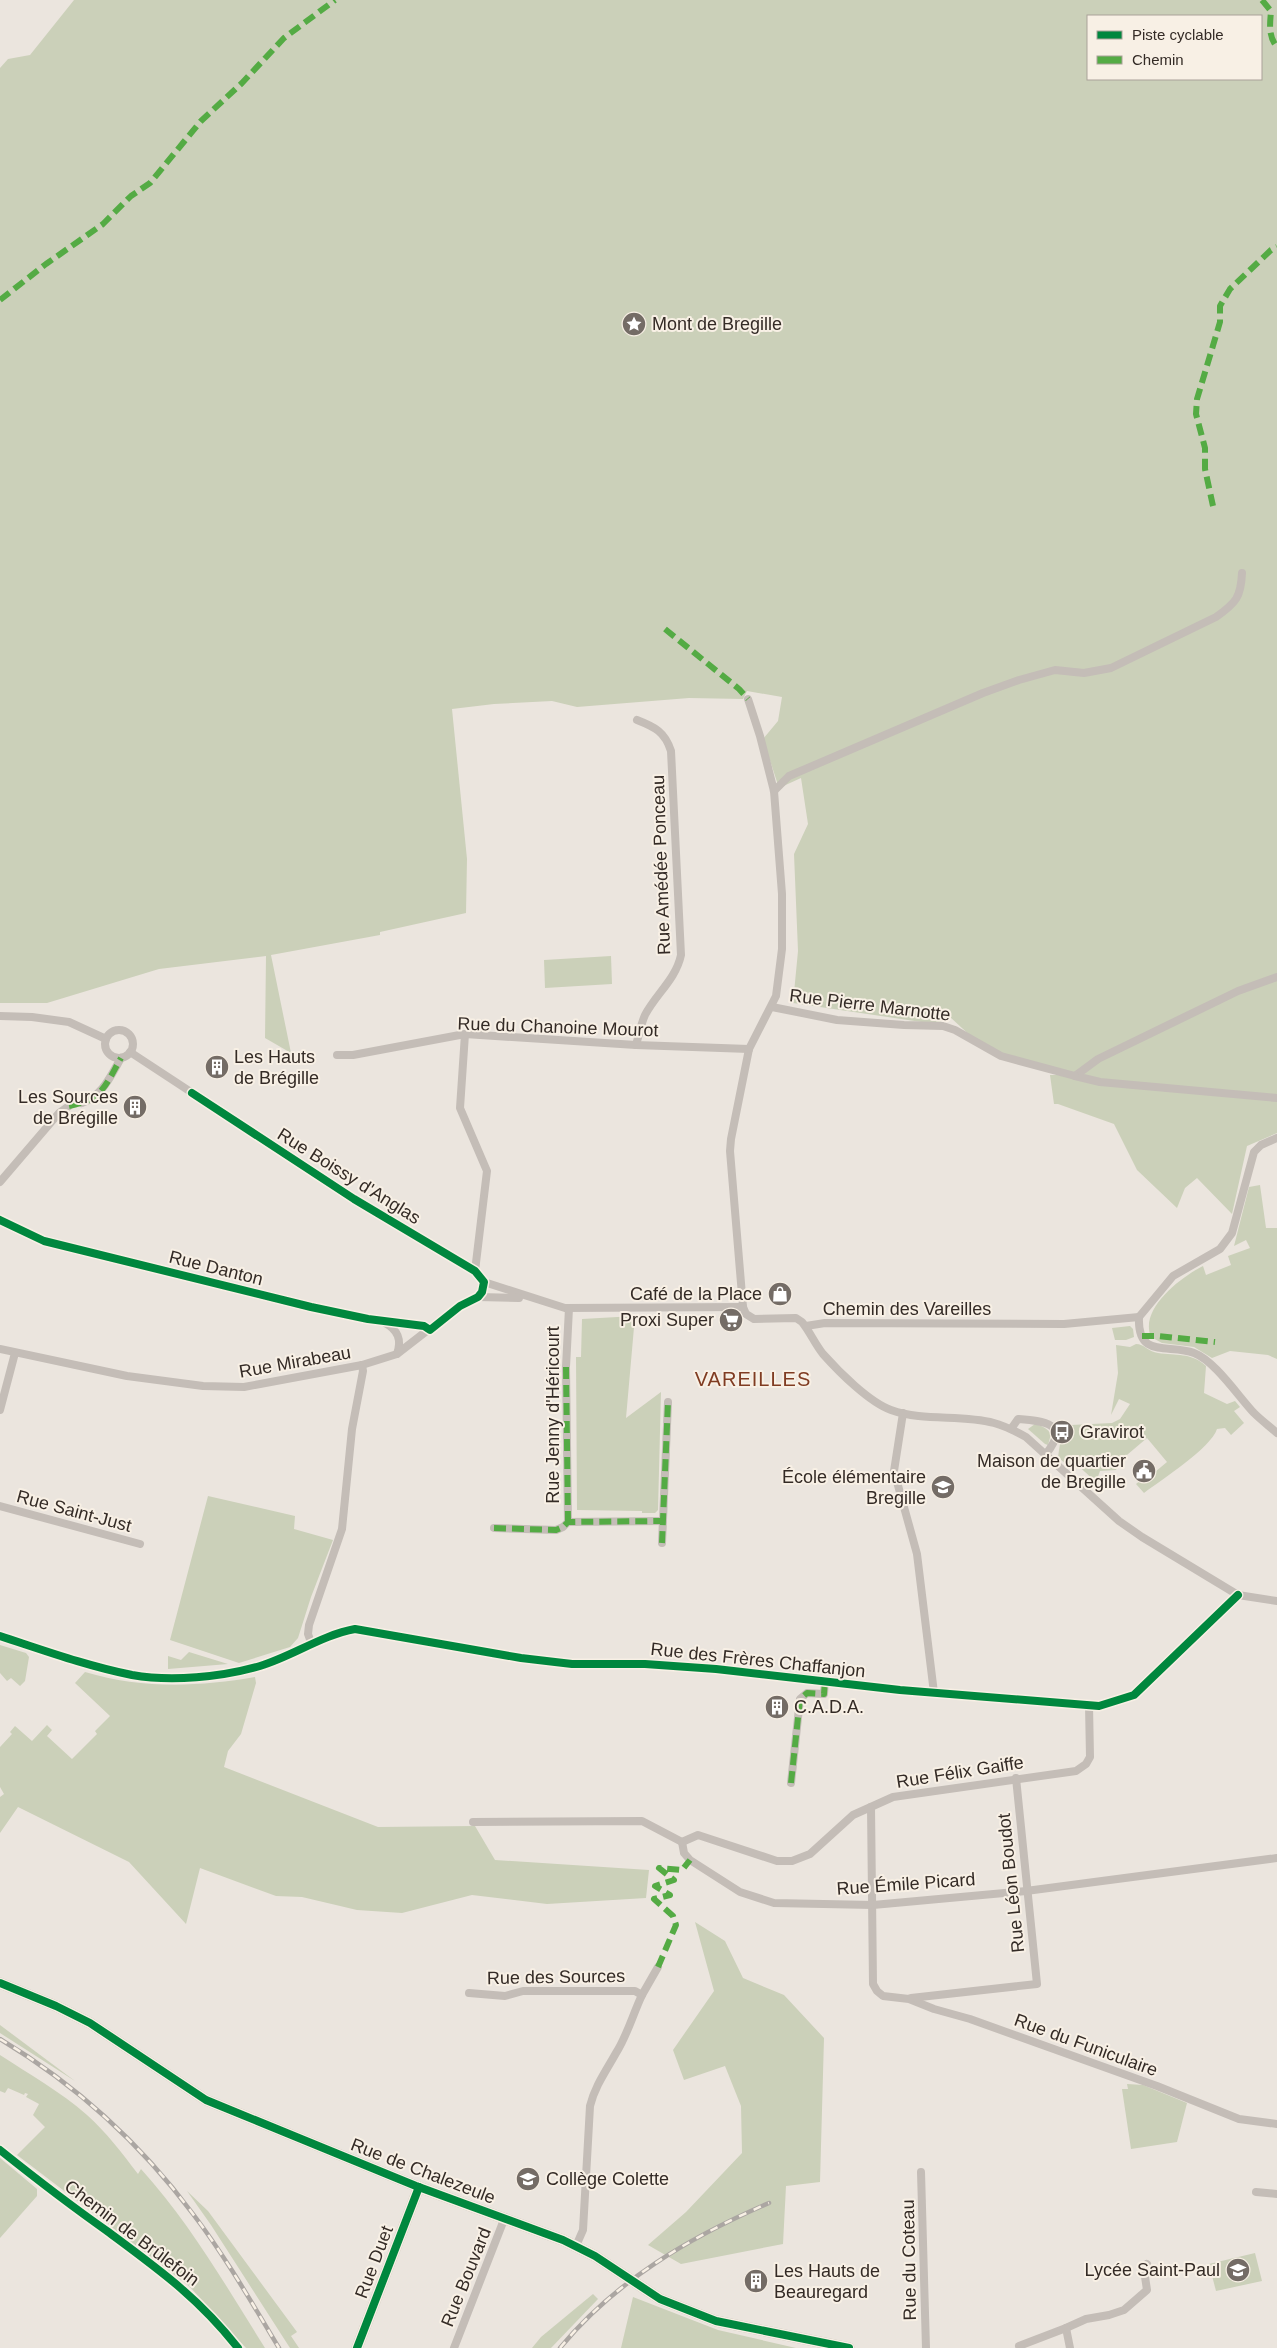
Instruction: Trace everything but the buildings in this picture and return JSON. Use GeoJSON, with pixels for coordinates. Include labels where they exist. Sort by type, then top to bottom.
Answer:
{"type":"FeatureCollection","features":[{"type":"Feature","properties":{"kind":"street"},"geometry":{"type":"LineString","coordinates":[[774,791],[789,776],[983,692],[1054,670],[1084,673],[1110,668],[1197,628],[1224,611],[1242,590],[1242,573]]}},
{"type":"Feature","properties":{"kind":"street"},"geometry":{"type":"LineString","coordinates":[[484,1285],[569,1308],[743,1307],[730,1151],[737,1102],[749,1049],[762,1020],[772,1007],[776,996],[782,949],[782,915],[774,791],[748,699]]}},
{"type":"Feature","properties":{"kind":"street","name":"Rue Amédée Ponceau"},"geometry":{"type":"LineString","coordinates":[[636,1045],[644,1016],[672,978],[679,966],[681,955],[671,751],[661,731],[638,720]]}},
{"type":"Feature","properties":{"kind":"street"},"geometry":{"type":"LineString","coordinates":[[1075,1076],[1098,1059],[1238,991],[1277,977]]}},
{"type":"Feature","properties":{"kind":"street","name":"Rue Pierre Marnotte"},"geometry":{"type":"LineString","coordinates":[[772,1007],[837,1020],[904,1026],[943,1026],[955,1030],[1001,1056],[1100,1082],[1277,1098]]}},
{"type":"Feature","properties":{"kind":"street"},"geometry":{"type":"LineString","coordinates":[[0,1016],[32,1017],[69,1022],[106,1038]]}},
{"type":"Feature","properties":{"kind":"street"},"geometry":{"type":"LineString","coordinates":[[82,1103],[94,1098],[104,1088],[121,1058],[130,1052],[132,1041],[128,1033],[114,1031],[106,1038],[104,1046],[108,1054],[121,1058]]}},
{"type":"Feature","properties":{"kind":"street"},"geometry":{"type":"LineString","coordinates":[[465,1034],[460,1108],[487,1171],[474,1270]]}},
{"type":"Feature","properties":{"kind":"street","name":"Rue du Chanoine Mourot"},"geometry":{"type":"LineString","coordinates":[[337,1055],[353,1055],[465,1034],[636,1045],[749,1049]]}},
{"type":"Feature","properties":{"kind":"street","name":"Rue Boissy d'Anglas"},"geometry":{"type":"LineString","coordinates":[[130,1052],[354,1199],[474,1270],[484,1285]]}},
{"type":"Feature","properties":{"kind":"street"},"geometry":{"type":"LineString","coordinates":[[0,1182],[59,1113],[69,1106]]}},
{"type":"Feature","properties":{"kind":"street"},"geometry":{"type":"LineString","coordinates":[[1277,1138],[1261,1145],[1254,1152],[1232,1233],[1226,1243],[1220,1249],[1173,1276],[1139,1317],[1139,1325],[1145,1342],[1151,1347],[1195,1353],[1208,1361],[1256,1414],[1277,1433]]}},
{"type":"Feature","properties":{"kind":"street","name":"Rue Danton"},"geometry":{"type":"LineString","coordinates":[[0,1220],[44,1241],[311,1307],[383,1322],[424,1326],[430,1330]]}},
{"type":"Feature","properties":{"kind":"street","name":"Rue Mirabeau"},"geometry":{"type":"LineString","coordinates":[[0,1349],[127,1376],[236,1388],[362,1365],[397,1354],[460,1306],[478,1297],[484,1285]]}},
{"type":"Feature","properties":{"kind":"street"},"geometry":{"type":"LineString","coordinates":[[478,1297],[508,1297],[536,1300]]}},
{"type":"Feature","properties":{"kind":"street","name":"Chemin des Vareilles"},"geometry":{"type":"LineString","coordinates":[[743,1307],[750,1318],[796,1318],[806,1326],[825,1323],[1064,1324],[1139,1317]]}},
{"type":"Feature","properties":{"kind":"street","name":"Rue Jenny d'Héricourt"},"geometry":{"type":"LineString","coordinates":[[568,1522],[566,1367],[569,1308]]}},
{"type":"Feature","properties":{"kind":"street"},"geometry":{"type":"LineString","coordinates":[[383,1322],[396,1330],[400,1346],[397,1354]]}},
{"type":"Feature","properties":{"kind":"street"},"geometry":{"type":"LineString","coordinates":[[806,1326],[822,1352],[863,1392],[880,1405],[903,1413],[992,1422],[1011,1429],[1026,1437],[1119,1521],[1142,1537],[1238,1595],[1277,1601]]}},
{"type":"Feature","properties":{"kind":"street"},"geometry":{"type":"LineString","coordinates":[[0,1410],[15,1353]]}},
{"type":"Feature","properties":{"kind":"street"},"geometry":{"type":"LineString","coordinates":[[312,1645],[308,1634],[309,1625],[342,1528],[352,1429],[363,1371],[362,1365]]}},
{"type":"Feature","properties":{"kind":"street"},"geometry":{"type":"LineString","coordinates":[[662,1544],[668,1402]]}},
{"type":"Feature","properties":{"kind":"street"},"geometry":{"type":"LineString","coordinates":[[903,1413],[894,1471],[917,1554],[934,1692]]}},
{"type":"Feature","properties":{"kind":"street"},"geometry":{"type":"LineString","coordinates":[[1011,1429],[1018,1419],[1045,1421],[1055,1430],[1055,1437],[1046,1454]]}},
{"type":"Feature","properties":{"kind":"street","name":"Rue Saint-Just"},"geometry":{"type":"LineString","coordinates":[[0,1506],[140,1544]]}},
{"type":"Feature","properties":{"kind":"street","name":"Rue Jenny d'Héricourt"},"geometry":{"type":"LineString","coordinates":[[494,1528],[556,1530],[568,1522],[663,1521]]}},
{"type":"Feature","properties":{"kind":"street","name":"Rue des Frères Chaffanjon"},"geometry":{"type":"LineString","coordinates":[[0,1636],[88,1664],[133,1675],[191,1677],[243,1670],[296,1653],[338,1633],[356,1629],[521,1658],[572,1664],[645,1664],[708,1668],[934,1692],[1099,1706],[1134,1695],[1238,1595]]}},
{"type":"Feature","properties":{"kind":"street","name":"Rue des Frères Chaffanjon"},"geometry":{"type":"LineString","coordinates":[[791,1783],[800,1699],[807,1693],[824,1694],[826,1681]]}},
{"type":"Feature","properties":{"kind":"street","name":"Rue Félix Gaiffe"},"geometry":{"type":"LineString","coordinates":[[682,1842],[698,1835],[778,1862],[792,1861],[810,1854],[853,1815],[893,1797],[1016,1778],[1076,1771],[1086,1764],[1090,1757],[1089,1705]]}},
{"type":"Feature","properties":{"kind":"street","name":"Rue Léon Boudot"},"geometry":{"type":"LineString","coordinates":[[909,1998],[1036,1984],[1016,1778]]}},
{"type":"Feature","properties":{"kind":"street"},"geometry":{"type":"LineString","coordinates":[[871,1807],[873,1905]]}},
{"type":"Feature","properties":{"kind":"street"},"geometry":{"type":"LineString","coordinates":[[474,1822],[642,1821],[682,1842]]}},
{"type":"Feature","properties":{"kind":"street","name":"Rue Émile Picard"},"geometry":{"type":"LineString","coordinates":[[682,1842],[684,1853],[690,1860],[740,1892],[774,1903],[873,1905],[1026,1891],[1277,1858]]}},
{"type":"Feature","properties":{"kind":"street","name":"Rue du Funiculaire"},"geometry":{"type":"LineString","coordinates":[[873,1905],[873,1984],[883,1996],[909,1998],[1118,2072],[1239,2120],[1277,2124]]}},
{"type":"Feature","properties":{"kind":"street","name":"Rue des Sources"},"geometry":{"type":"LineString","coordinates":[[576,2246],[583,2230],[590,2106],[593,2094],[617,2052],[642,1995],[658,1967]]}},
{"type":"Feature","properties":{"kind":"street","name":"Rue de Chalezeule"},"geometry":{"type":"LineString","coordinates":[[0,1983],[27,1993],[90,2023],[206,2100],[419,2187],[576,2246],[656,2297],[716,2321],[849,2348]]}},
{"type":"Feature","properties":{"kind":"street","name":"Rue des Sources"},"geometry":{"type":"LineString","coordinates":[[469,1993],[505,1996],[523,1992],[579,1990],[635,1991],[642,1995]]}},
{"type":"Feature","properties":{"kind":"street","name":"Chemin de Brûlefoin"},"geometry":{"type":"LineString","coordinates":[[0,2150],[41,2183],[179,2284],[211,2315],[238,2348]]}},
{"type":"Feature","properties":{"kind":"street","name":"Rue du Coteau"},"geometry":{"type":"LineString","coordinates":[[921,2172],[926,2348]]}},
{"type":"Feature","properties":{"kind":"street","name":"Rue Duet"},"geometry":{"type":"LineString","coordinates":[[357,2348],[419,2187]]}},
{"type":"Feature","properties":{"kind":"street"},"geometry":{"type":"LineString","coordinates":[[1256,2192],[1277,2194]]}},
{"type":"Feature","properties":{"kind":"street","name":"Rue Bouvard"},"geometry":{"type":"LineString","coordinates":[[454,2348],[505,2218]]}},
{"type":"Feature","properties":{"kind":"street"},"geometry":{"type":"LineString","coordinates":[[1019,2346],[1086,2319],[1109,2316],[1124,2310],[1147,2290],[1144,2270],[1147,2264]]}},
{"type":"Feature","properties":{"kind":"street"},"geometry":{"type":"LineString","coordinates":[[1066,2328],[1070,2348]]}},
{"type":"Feature","properties":{"kind":"green space"},"geometry":{"type":"Polygon","coordinates":[[[74,0],[1277,0],[1277,1133],[1247,1146],[1232,1214],[1197,1178],[1185,1188],[1177,1208],[1137,1170],[1114,1124],[1054,1104],[1050,1075],[1070,1075],[1012,1058],[975,1040],[950,1017],[935,1024],[793,1003],[798,951],[794,854],[808,824],[801,778],[779,788],[763,739],[778,721],[782,697],[747,691],[743,699],[689,698],[577,707],[552,701],[494,704],[452,709],[467,859],[466,913],[380,932],[380,935],[271,955],[291,1053],[265,1038],[266,956],[159,969],[47,1003],[0,1003],[0,68],[8,59],[30,55],[74,0]]]}},
{"type":"Feature","properties":{"kind":"green space"},"geometry":{"type":"Polygon","coordinates":[[[611,956],[612,984],[545,988],[544,960],[611,956]]]}},
{"type":"Feature","properties":{"kind":"green space"},"geometry":{"type":"Polygon","coordinates":[[[1260,1185],[1266,1228],[1277,1228],[1277,1359],[1268,1355],[1230,1351],[1212,1358],[1194,1347],[1162,1343],[1151,1337],[1149,1326],[1151,1316],[1156,1305],[1174,1286],[1203,1266],[1206,1275],[1231,1265],[1228,1256],[1250,1248],[1246,1240],[1234,1246],[1249,1187],[1260,1185]]]}},
{"type":"Feature","properties":{"kind":"green space"},"geometry":{"type":"Polygon","coordinates":[[[635,1316],[626,1418],[661,1392],[658,1510],[655,1513],[642,1513],[642,1511],[577,1510],[576,1357],[581,1357],[582,1319],[635,1316]]]}},
{"type":"Feature","properties":{"kind":"green space"},"geometry":{"type":"Polygon","coordinates":[[[1130,1326],[1133,1329],[1134,1337],[1126,1340],[1115,1340],[1112,1328],[1130,1326]]]}},
{"type":"Feature","properties":{"kind":"green space"},"geometry":{"type":"Polygon","coordinates":[[[1136,1344],[1155,1352],[1195,1358],[1206,1366],[1204,1393],[1227,1404],[1235,1401],[1240,1407],[1234,1411],[1244,1423],[1231,1435],[1225,1428],[1217,1429],[1213,1437],[1196,1454],[1144,1493],[1136,1484],[1141,1480],[1143,1482],[1167,1462],[1147,1438],[1121,1460],[1116,1470],[1100,1471],[1096,1482],[1074,1462],[1069,1467],[1058,1457],[1061,1437],[1071,1425],[1112,1423],[1120,1419],[1130,1404],[1119,1399],[1111,1415],[1118,1373],[1116,1345],[1130,1347],[1136,1344]]]}},
{"type":"Feature","properties":{"kind":"green space"},"geometry":{"type":"Polygon","coordinates":[[[1035,1424],[1048,1430],[1051,1434],[1048,1445],[1028,1429],[1035,1424]]]}},
{"type":"Feature","properties":{"kind":"green space"},"geometry":{"type":"Polygon","coordinates":[[[208,1496],[295,1516],[294,1529],[333,1540],[311,1597],[298,1638],[290,1647],[239,1663],[170,1640],[208,1496]]]}},
{"type":"Feature","properties":{"kind":"green space"},"geometry":{"type":"Polygon","coordinates":[[[0,1645],[26,1653],[29,1657],[25,1681],[20,1686],[11,1678],[7,1681],[0,1673],[0,1645]]]}},
{"type":"Feature","properties":{"kind":"green space"},"geometry":{"type":"Polygon","coordinates":[[[189,1652],[228,1664],[168,1669],[168,1656],[181,1660],[189,1652]]]}},
{"type":"Feature","properties":{"kind":"green space"},"geometry":{"type":"Polygon","coordinates":[[[85,1672],[106,1678],[170,1685],[212,1683],[255,1677],[256,1683],[241,1734],[228,1751],[224,1767],[378,1827],[475,1826],[495,1860],[649,1870],[646,1898],[547,1904],[472,1895],[402,1913],[357,1910],[302,1897],[276,1896],[200,1868],[186,1924],[129,1862],[18,1807],[0,1833],[0,1797],[4,1794],[0,1787],[0,1747],[12,1734],[10,1732],[15,1726],[32,1741],[47,1725],[52,1730],[47,1736],[72,1759],[97,1734],[95,1731],[110,1716],[75,1683],[85,1672]]]}},
{"type":"Feature","properties":{"kind":"green space"},"geometry":{"type":"Polygon","coordinates":[[[695,1922],[725,1941],[743,1978],[784,1995],[824,2038],[820,2182],[786,2186],[783,2244],[681,2264],[648,2245],[686,2212],[742,2153],[741,2106],[725,2066],[684,2080],[673,2050],[714,1991],[695,1922]]]}},
{"type":"Feature","properties":{"kind":"green space"},"geometry":{"type":"Polygon","coordinates":[[[0,2025],[75,2081],[0,2033],[0,2025]]]}},
{"type":"Feature","properties":{"kind":"green space"},"geometry":{"type":"Polygon","coordinates":[[[0,2055],[56,2091],[77,2107],[107,2136],[138,2174],[141,2169],[176,2211],[222,2278],[265,2348],[246,2348],[189,2286],[17,2155],[45,2127],[33,2115],[39,2104],[26,2097],[28,2094],[25,2093],[24,2095],[8,2088],[5,2093],[0,2091],[0,2055]]]}},
{"type":"Feature","properties":{"kind":"green space"},"geometry":{"type":"Polygon","coordinates":[[[1127,2084],[1143,2085],[1187,2103],[1177,2142],[1131,2149],[1122,2089],[1128,2089],[1127,2084]]]}},
{"type":"Feature","properties":{"kind":"green space"},"geometry":{"type":"Polygon","coordinates":[[[0,2158],[37,2189],[37,2196],[0,2238],[0,2158]]]}},
{"type":"Feature","properties":{"kind":"green space"},"geometry":{"type":"Polygon","coordinates":[[[187,2191],[208,2211],[297,2332],[291,2336],[299,2348],[290,2348],[187,2191]]]}},
{"type":"Feature","properties":{"kind":"green space"},"geometry":{"type":"Polygon","coordinates":[[[1255,2253],[1262,2281],[1216,2291],[1209,2264],[1255,2253]]]}},
{"type":"Feature","properties":{"kind":"green space"},"geometry":{"type":"Polygon","coordinates":[[[593,2294],[598,2299],[551,2348],[532,2348],[541,2337],[593,2294]]]}},
{"type":"Feature","properties":{"kind":"green space"},"geometry":{"type":"Polygon","coordinates":[[[633,2297],[718,2330],[796,2348],[621,2348],[633,2297]]]}},
{"type":"Feature","properties":{"kind":"railway"},"geometry":{"type":"LineString","coordinates":[[0,2039],[54,2075],[80,2096],[105,2117],[151,2163],[173,2188],[216,2246],[279,2348]]}},
{"type":"Feature","properties":{"kind":"railway"},"geometry":{"type":"LineString","coordinates":[[560,2348],[605,2302],[656,2263],[711,2231],[769,2203]]}},
{"type":"Feature","properties":{"kind":"marked path"},"geometry":{"type":"LineString","coordinates":[[0,300],[46,264],[103,224],[131,196],[150,183],[201,121],[242,83],[284,38],[335,0]]}},
{"type":"Feature","properties":{"kind":"marked path"},"geometry":{"type":"LineString","coordinates":[[1262,0],[1271,11],[1271,34],[1277,47]]}},
{"type":"Feature","properties":{"kind":"marked path"},"geometry":{"type":"LineString","coordinates":[[1213,506],[1205,469],[1205,448],[1196,414],[1197,399],[1220,322],[1220,306],[1230,289],[1271,250],[1277,247]]}},
{"type":"Feature","properties":{"kind":"marked path"},"geometry":{"type":"LineString","coordinates":[[665,629],[739,689],[748,699]]}},
{"type":"Feature","properties":{"kind":"marked path"},"geometry":{"type":"LineString","coordinates":[[69,1106],[89,1099],[102,1090],[121,1058]]}},
{"type":"Feature","properties":{"kind":"marked path"},"geometry":{"type":"LineString","coordinates":[[1142,1336],[1215,1342]]}},
{"type":"Feature","properties":{"kind":"marked path"},"geometry":{"type":"LineString","coordinates":[[566,1367],[568,1522]]}},
{"type":"Feature","properties":{"kind":"marked path"},"geometry":{"type":"LineString","coordinates":[[662,1543],[668,1402]]}},
{"type":"Feature","properties":{"kind":"marked path"},"geometry":{"type":"LineString","coordinates":[[494,1528],[556,1530],[568,1522],[663,1521]]}},
{"type":"Feature","properties":{"kind":"marked path"},"geometry":{"type":"LineString","coordinates":[[791,1783],[800,1699],[807,1693],[824,1694],[825,1681]]}},
{"type":"Feature","properties":{"kind":"marked path"},"geometry":{"type":"LineString","coordinates":[[658,1967],[676,1925],[673,1916],[654,1899],[670,1895],[655,1886],[674,1880],[659,1868],[682,1870],[690,1860]]}},
{"type":"Feature","properties":{"kind":"cycle path"},"geometry":{"type":"LineString","coordinates":[[0,1220],[44,1241],[311,1307],[368,1319],[424,1326],[430,1330],[460,1306],[478,1297],[482,1292],[484,1282],[475,1271],[354,1199],[192,1093]]}},
{"type":"Feature","properties":{"kind":"cycle path"},"geometry":{"type":"LineString","coordinates":[[0,1636],[98,1667],[147,1677],[213,1676],[245,1670],[272,1662],[331,1636],[355,1629],[521,1658],[572,1664],[645,1664],[716,1669],[900,1690],[1099,1706],[1134,1695],[1238,1595]]}},
{"type":"Feature","properties":{"kind":"cycle path"},"geometry":{"type":"LineString","coordinates":[[0,1983],[56,2006],[90,2023],[206,2100],[416,2186],[563,2240],[595,2256],[660,2299],[716,2321],[849,2348]]}},
{"type":"Feature","properties":{"kind":"cycle path"},"geometry":{"type":"LineString","coordinates":[[0,2150],[177,2285],[208,2314],[238,2348]]}},
{"type":"Feature","properties":{"kind":"cycle path"},"geometry":{"type":"LineString","coordinates":[[357,2348],[419,2187]]}},
{"type":"Feature","properties":{"kind":"place","name":"Mont de Bregille"},"geometry":{"type":"Point","coordinates":[634,324]}},
{"type":"Feature","properties":{"kind":"place","name":"Les Hauts de Brégille"},"geometry":{"type":"Point","coordinates":[217,1067]}},
{"type":"Feature","properties":{"kind":"place","name":"Les Sources de Brégille"},"geometry":{"type":"Point","coordinates":[135,1107]}},
{"type":"Feature","properties":{"kind":"place","name":"Café de la Place"},"geometry":{"type":"Point","coordinates":[780,1294]}},
{"type":"Feature","properties":{"kind":"place","name":"Proxi Super"},"geometry":{"type":"Point","coordinates":[731,1320]}},
{"type":"Feature","properties":{"kind":"place","name":"Gravirot"},"geometry":{"type":"Point","coordinates":[1062,1432]}},
{"type":"Feature","properties":{"kind":"place","name":"Maison de quartier de Bregille"},"geometry":{"type":"Point","coordinates":[1144,1471]}},
{"type":"Feature","properties":{"kind":"place","name":"École élémentaire Bregille"},"geometry":{"type":"Point","coordinates":[943,1487]}},
{"type":"Feature","properties":{"kind":"place","name":"C.A.D.A."},"geometry":{"type":"Point","coordinates":[777,1707]}},
{"type":"Feature","properties":{"kind":"place","name":"Collège Colette"},"geometry":{"type":"Point","coordinates":[528,2179]}},
{"type":"Feature","properties":{"kind":"place","name":"Lycée Saint-Paul"},"geometry":{"type":"Point","coordinates":[1238,2270]}},
{"type":"Feature","properties":{"kind":"place","name":"Les Hauts de Beauregard"},"geometry":{"type":"Point","coordinates":[756,2281]}},
{"type":"Feature","properties":{"kind":"district","name":"VAREILLES"},"geometry":{"type":"Point","coordinates":[753,1379]}}]}
